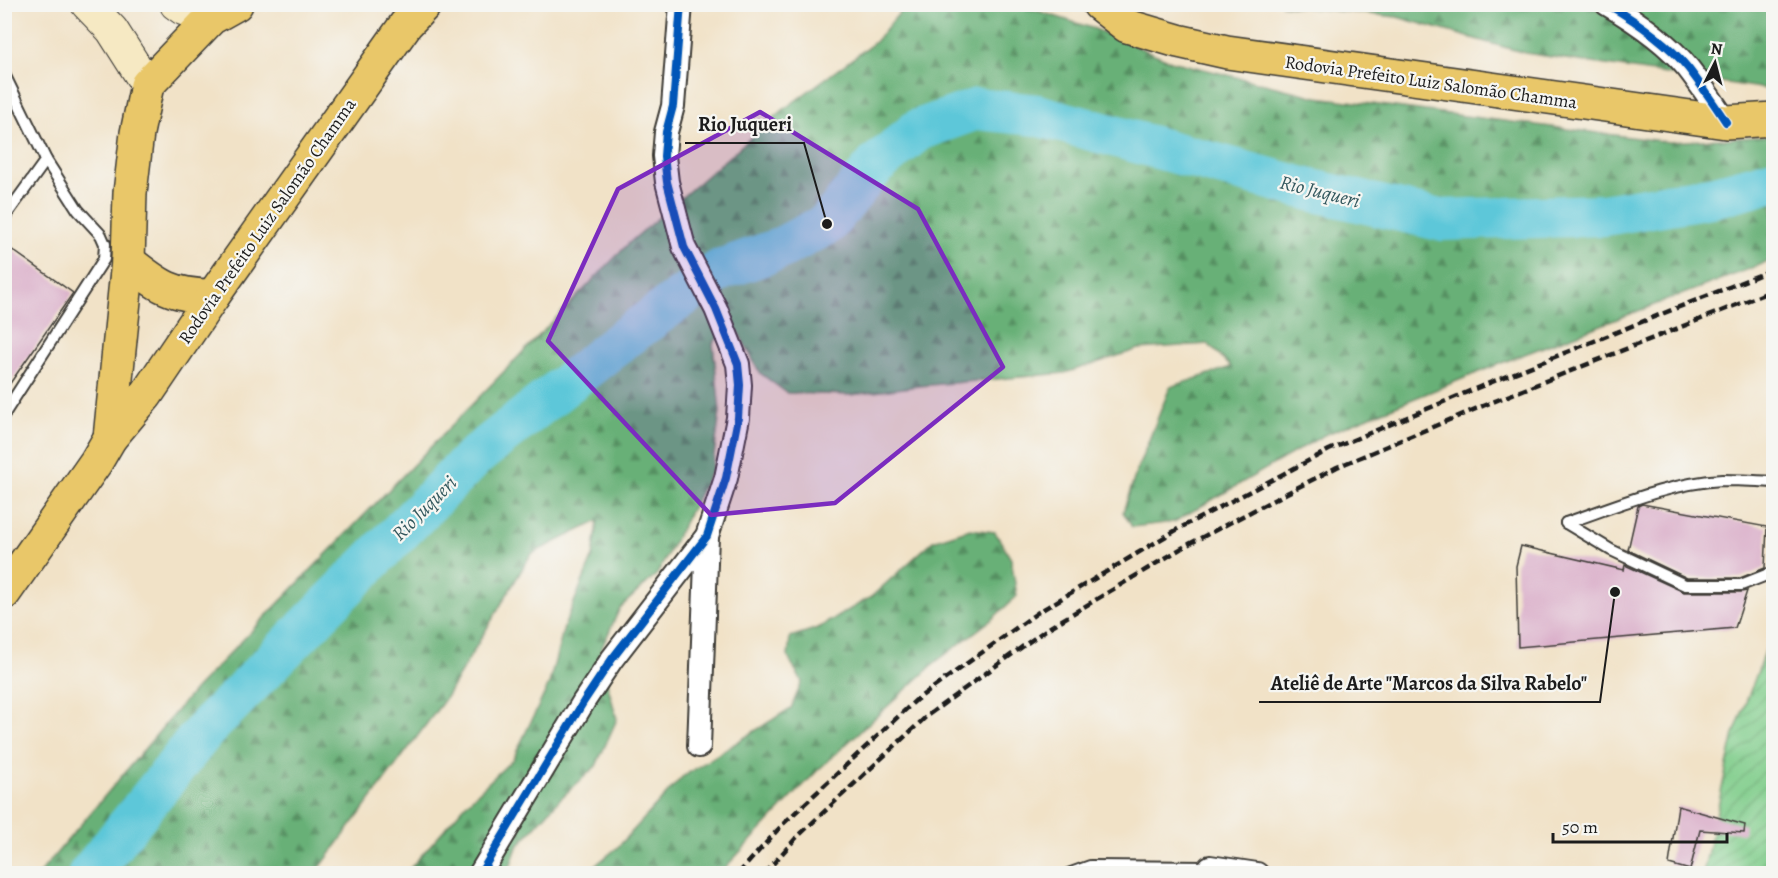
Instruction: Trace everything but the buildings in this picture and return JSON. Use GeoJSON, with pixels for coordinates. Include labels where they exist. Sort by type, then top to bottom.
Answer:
{"type":"FeatureCollection","features":[{"type":"Feature","properties":{"kind":"main road"},"geometry":{"type":"LineString","coordinates":[[87,4],[112,30],[147,85],[223,11]]}},
{"type":"Feature","properties":{"kind":"main road"},"geometry":{"type":"LineString","coordinates":[[176,4],[183,9],[223,11]]}},
{"type":"Feature","properties":{"kind":"main road","name":"Rodovia Prefeito Luiz Salomão Chamma"},"geometry":{"type":"LineString","coordinates":[[4,593],[96,462],[110,438],[146,395],[213,296],[406,24],[425,4]]}},
{"type":"Feature","properties":{"kind":"main road","name":"Rodovia Prefeito Luiz Salomão Chamma"},"geometry":{"type":"LineString","coordinates":[[1099,4],[1127,26],[1227,52],[1726,122],[1773,119]]}},
{"type":"Feature","properties":{"kind":"main road","name":"Rodovia Prefeito Luiz Salomão Chamma"},"geometry":{"type":"LineString","coordinates":[[110,438],[128,261],[130,193],[137,132],[147,85]]}},
{"type":"Feature","properties":{"kind":"main road"},"geometry":{"type":"LineString","coordinates":[[128,261],[156,284],[173,292],[192,296],[213,296]]}},
{"type":"Feature","properties":{"kind":"street"},"geometry":{"type":"LineString","coordinates":[[681,4],[674,97],[666,132],[664,156],[667,182],[684,247],[716,309],[738,364],[740,385],[733,445],[726,478],[707,536],[699,746]]}},
{"type":"Feature","properties":{"kind":"street"},"geometry":{"type":"LineString","coordinates":[[1607,4],[1659,40],[1686,66],[1726,122]]}},
{"type":"Feature","properties":{"kind":"street"},"geometry":{"type":"LineString","coordinates":[[480,873],[612,659],[707,536]]}},
{"type":"Feature","properties":{"kind":"street"},"geometry":{"type":"LineString","coordinates":[[1210,867],[1257,873]]}},
{"type":"Feature","properties":{"kind":"lane"},"geometry":{"type":"LineString","coordinates":[[4,74],[46,160],[78,210],[101,235],[105,244],[104,259],[4,414]]}},
{"type":"Feature","properties":{"kind":"lane"},"geometry":{"type":"LineString","coordinates":[[4,218],[46,160]]}},
{"type":"Feature","properties":{"kind":"lane"},"geometry":{"type":"LineString","coordinates":[[1773,482],[1722,480],[1685,486],[1633,500],[1566,523],[1611,550],[1685,585],[1741,585],[1773,572]]}},
{"type":"Feature","properties":{"kind":"lane"},"geometry":{"type":"LineString","coordinates":[[1068,873],[1090,866],[1210,867]]}},
{"type":"Feature","properties":{"kind":"highlighted area"},"geometry":{"type":"Polygon","coordinates":[[[760,112],[918,209],[1003,367],[835,503],[711,515],[548,341],[618,189],[760,112]]]}},
{"type":"Feature","properties":{"kind":"green space"},"geometry":{"type":"Polygon","coordinates":[[[1016,4],[1095,29],[1171,61],[1317,97],[1669,142],[1773,136],[1773,260],[1509,360],[1324,435],[1174,522],[1132,527],[1123,512],[1170,387],[1231,367],[1208,344],[1139,349],[1065,373],[919,386],[851,395],[787,393],[760,373],[733,323],[713,343],[720,412],[712,470],[657,574],[620,608],[599,654],[617,719],[596,766],[560,799],[517,847],[508,873],[406,873],[468,802],[513,759],[549,684],[564,627],[593,556],[598,521],[531,554],[445,699],[316,873],[39,874],[195,689],[629,243],[784,109],[875,42],[906,5],[1016,4]]]}},
{"type":"Feature","properties":{"kind":"green space"},"geometry":{"type":"Polygon","coordinates":[[[1587,4],[1612,17],[1618,5],[1773,5],[1773,90],[1525,53],[1397,17],[1281,5],[1587,4]]]}},
{"type":"Feature","properties":{"kind":"green space"},"geometry":{"type":"Polygon","coordinates":[[[970,529],[995,532],[1011,559],[1017,596],[991,620],[937,661],[817,771],[720,873],[586,873],[618,847],[682,777],[791,708],[802,682],[788,657],[790,637],[818,628],[871,597],[933,541],[970,529]]]}},
{"type":"Feature","properties":{"kind":"green space"},"geometry":{"type":"Polygon","coordinates":[[[1773,631],[1773,873],[1703,874],[1734,734],[1773,631]]]}},
{"type":"Feature","properties":{"kind":"waterway","name":"Rio Juqueri"},"geometry":{"type":"LineString","coordinates":[[89,874],[205,730],[473,458],[626,337],[720,270],[779,249],[827,224],[876,165],[918,130],[977,109],[1037,115],[1307,189],[1440,220],[1604,215],[1716,196],[1774,180]]}},
{"type":"Feature","properties":{"kind":"railway"},"geometry":{"type":"LineString","coordinates":[[738,874],[783,824],[916,700],[1037,613],[1178,529],[1329,450],[1774,269]]}},
{"type":"Feature","properties":{"kind":"railway"},"geometry":{"type":"LineString","coordinates":[[764,874],[796,838],[928,715],[1047,629],[1187,545],[1337,467],[1485,405],[1774,290]]}},
{"type":"Feature","properties":{"kind":"cycle path"},"geometry":{"type":"LineString","coordinates":[[480,874],[584,701],[612,659],[707,536],[726,478],[738,418],[740,385],[738,364],[716,309],[684,247],[667,182],[664,156],[666,132],[673,106],[681,4]]}},
{"type":"Feature","properties":{"kind":"cycle path"},"geometry":{"type":"LineString","coordinates":[[1607,4],[1640,25],[1671,49],[1693,75],[1726,122]]}},
{"type":"Feature","properties":{"kind":"place","name":"Rio Juqueri"},"geometry":{"type":"Point","coordinates":[827,224]}},
{"type":"Feature","properties":{"kind":"place","name":"Ateliê de Arte \"Marcos da Silva Rabelo\""},"geometry":{"type":"Point","coordinates":[1615,592]}}]}
